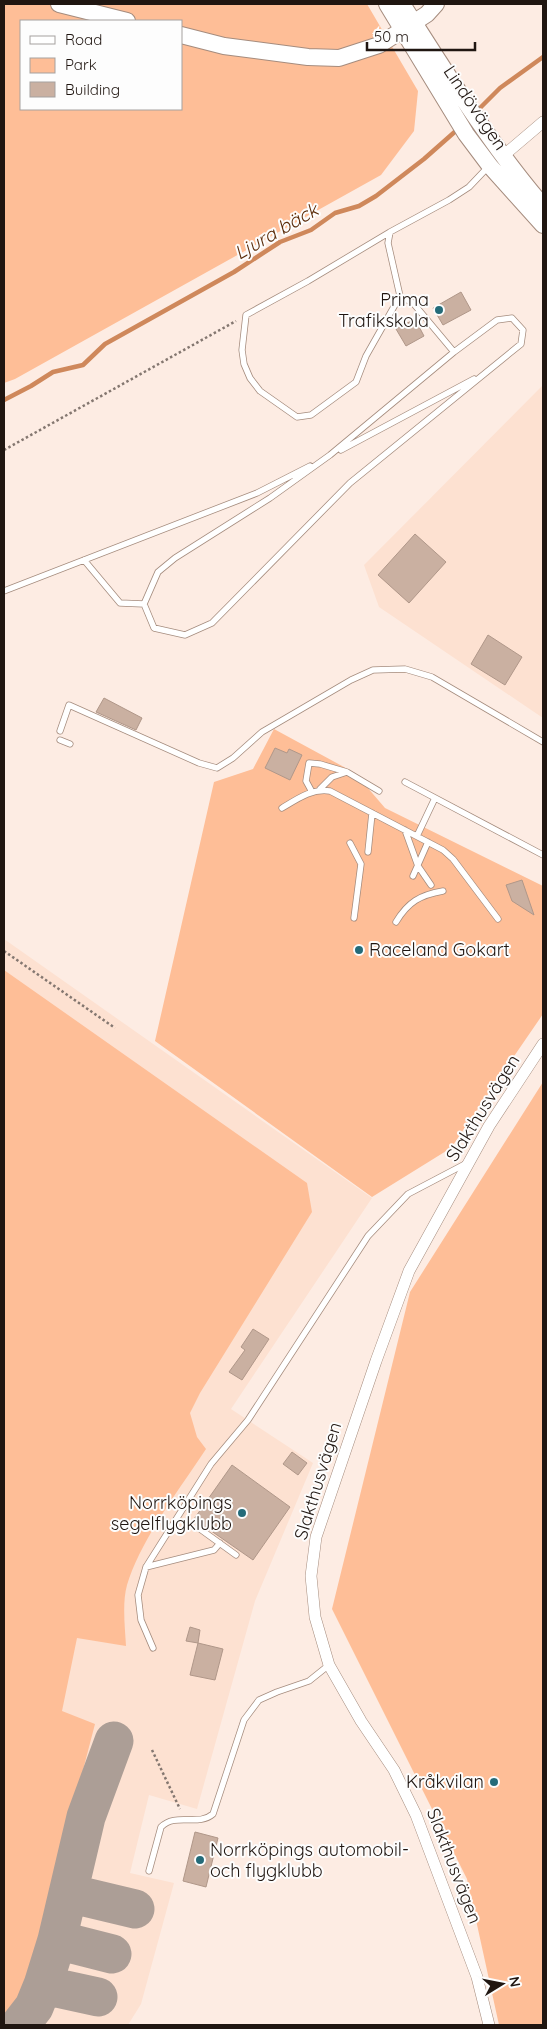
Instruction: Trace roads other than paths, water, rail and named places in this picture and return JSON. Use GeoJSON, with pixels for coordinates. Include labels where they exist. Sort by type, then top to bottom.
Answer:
{"type":"FeatureCollection","features":[{"type":"Feature","properties":{"kind":"main road"},"geometry":{"type":"LineString","coordinates":[[59,4],[123,20]]}},
{"type":"Feature","properties":{"kind":"main road","name":"Lindövägen"},"geometry":{"type":"LineString","coordinates":[[387,4],[408,27],[478,123],[543,206]]}},
{"type":"Feature","properties":{"kind":"main road","name":"Lindövägen"},"geometry":{"type":"LineString","coordinates":[[402,4],[408,27],[461,128],[490,166],[543,225]]}},
{"type":"Feature","properties":{"kind":"main road"},"geometry":{"type":"LineString","coordinates":[[182,35],[224,46],[308,57],[339,58],[379,45],[427,14],[436,4]]}},
{"type":"Feature","properties":{"kind":"street"},"geometry":{"type":"LineString","coordinates":[[504,156],[543,122]]}},
{"type":"Feature","properties":{"kind":"street","name":"Slakthusvägen"},"geometry":{"type":"LineString","coordinates":[[489,2025],[477,1977],[416,1815],[394,1770],[361,1721],[330,1666],[315,1617],[311,1576],[316,1537],[409,1271],[488,1126],[543,1044]]}},
{"type":"Feature","properties":{"kind":"lane"},"geometry":{"type":"LineString","coordinates":[[390,232],[388,243],[400,296],[366,356],[356,382],[311,415],[297,416],[260,391],[250,378],[244,364],[242,350],[246,315],[308,281],[390,232],[449,200],[469,187],[490,166],[504,156]]}},
{"type":"Feature","properties":{"kind":"lane"},"geometry":{"type":"LineString","coordinates":[[400,296],[413,303],[454,352]]}},
{"type":"Feature","properties":{"kind":"lane"},"geometry":{"type":"LineString","coordinates":[[512,318],[523,330],[521,344],[350,483],[212,623],[185,635],[154,628],[144,604],[158,572],[175,558],[270,498],[330,455],[454,352],[497,320],[512,318]]}},
{"type":"Feature","properties":{"kind":"lane"},"geometry":{"type":"LineString","coordinates":[[4,590],[257,493],[487,372]]}},
{"type":"Feature","properties":{"kind":"lane"},"geometry":{"type":"LineString","coordinates":[[84,560],[120,603],[144,604]]}},
{"type":"Feature","properties":{"kind":"lane"},"geometry":{"type":"LineString","coordinates":[[60,731],[69,705],[199,762],[217,768],[232,758],[262,732],[351,680],[374,670],[405,669],[432,677],[543,742]]}},
{"type":"Feature","properties":{"kind":"lane"},"geometry":{"type":"LineString","coordinates":[[60,740],[70,744]]}},
{"type":"Feature","properties":{"kind":"lane"},"geometry":{"type":"LineString","coordinates":[[312,792],[306,780],[309,764],[320,764],[347,772],[380,790]]}},
{"type":"Feature","properties":{"kind":"lane"},"geometry":{"type":"LineString","coordinates":[[282,808],[320,789],[332,777],[347,772]]}},
{"type":"Feature","properties":{"kind":"lane"},"geometry":{"type":"LineString","coordinates":[[405,782],[543,855]]}},
{"type":"Feature","properties":{"kind":"lane"},"geometry":{"type":"LineString","coordinates":[[320,789],[330,791],[443,850],[453,859],[498,919]]}},
{"type":"Feature","properties":{"kind":"lane"},"geometry":{"type":"LineString","coordinates":[[417,836],[435,798]]}},
{"type":"Feature","properties":{"kind":"lane"},"geometry":{"type":"LineString","coordinates":[[368,852],[372,813]]}},
{"type":"Feature","properties":{"kind":"lane"},"geometry":{"type":"LineString","coordinates":[[405,830],[418,866],[431,885]]}},
{"type":"Feature","properties":{"kind":"lane"},"geometry":{"type":"LineString","coordinates":[[413,876],[428,842]]}},
{"type":"Feature","properties":{"kind":"lane"},"geometry":{"type":"LineString","coordinates":[[350,843],[361,864],[354,918]]}},
{"type":"Feature","properties":{"kind":"lane"},"geometry":{"type":"LineString","coordinates":[[396,922],[403,910],[424,895],[443,891]]}},
{"type":"Feature","properties":{"kind":"lane"},"geometry":{"type":"LineString","coordinates":[[153,1648],[141,1620],[138,1595],[146,1567],[212,1464],[248,1420],[368,1236],[408,1194],[469,1162]]}},
{"type":"Feature","properties":{"kind":"lane"},"geometry":{"type":"LineString","coordinates":[[200,1530],[236,1555]]}},
{"type":"Feature","properties":{"kind":"lane"},"geometry":{"type":"LineString","coordinates":[[146,1567],[214,1550],[220,1543]]}},
{"type":"Feature","properties":{"kind":"lane"},"geometry":{"type":"LineString","coordinates":[[149,1871],[161,1827],[166,1822],[185,1819],[203,1821],[213,1814],[244,1720],[259,1700],[308,1682],[330,1666]]}},
{"type":"Feature","properties":{"kind":"waterway","name":"Ljura bäck"},"geometry":{"type":"LineString","coordinates":[[476,112],[500,88],[543,57]]}},
{"type":"Feature","properties":{"kind":"waterway","name":"Ljura bäck"},"geometry":{"type":"LineString","coordinates":[[4,400],[53,372],[83,365],[105,344],[234,272],[280,242],[311,230],[335,213],[359,206],[376,196],[424,159],[458,129]]}},
{"type":"Feature","properties":{"kind":"place","name":"Prima Trafikskola"},"geometry":{"type":"Point","coordinates":[439,310]}},
{"type":"Feature","properties":{"kind":"place","name":"Raceland Gokart"},"geometry":{"type":"Point","coordinates":[359,950]}},
{"type":"Feature","properties":{"kind":"place","name":"Norrköpings segelflygklubb"},"geometry":{"type":"Point","coordinates":[242,1513]}},
{"type":"Feature","properties":{"kind":"place","name":"Kråkvilan"},"geometry":{"type":"Point","coordinates":[494,1782]}},
{"type":"Feature","properties":{"kind":"place","name":"Norrköpings automobil- och flygklubb"},"geometry":{"type":"Point","coordinates":[200,1860]}}]}
